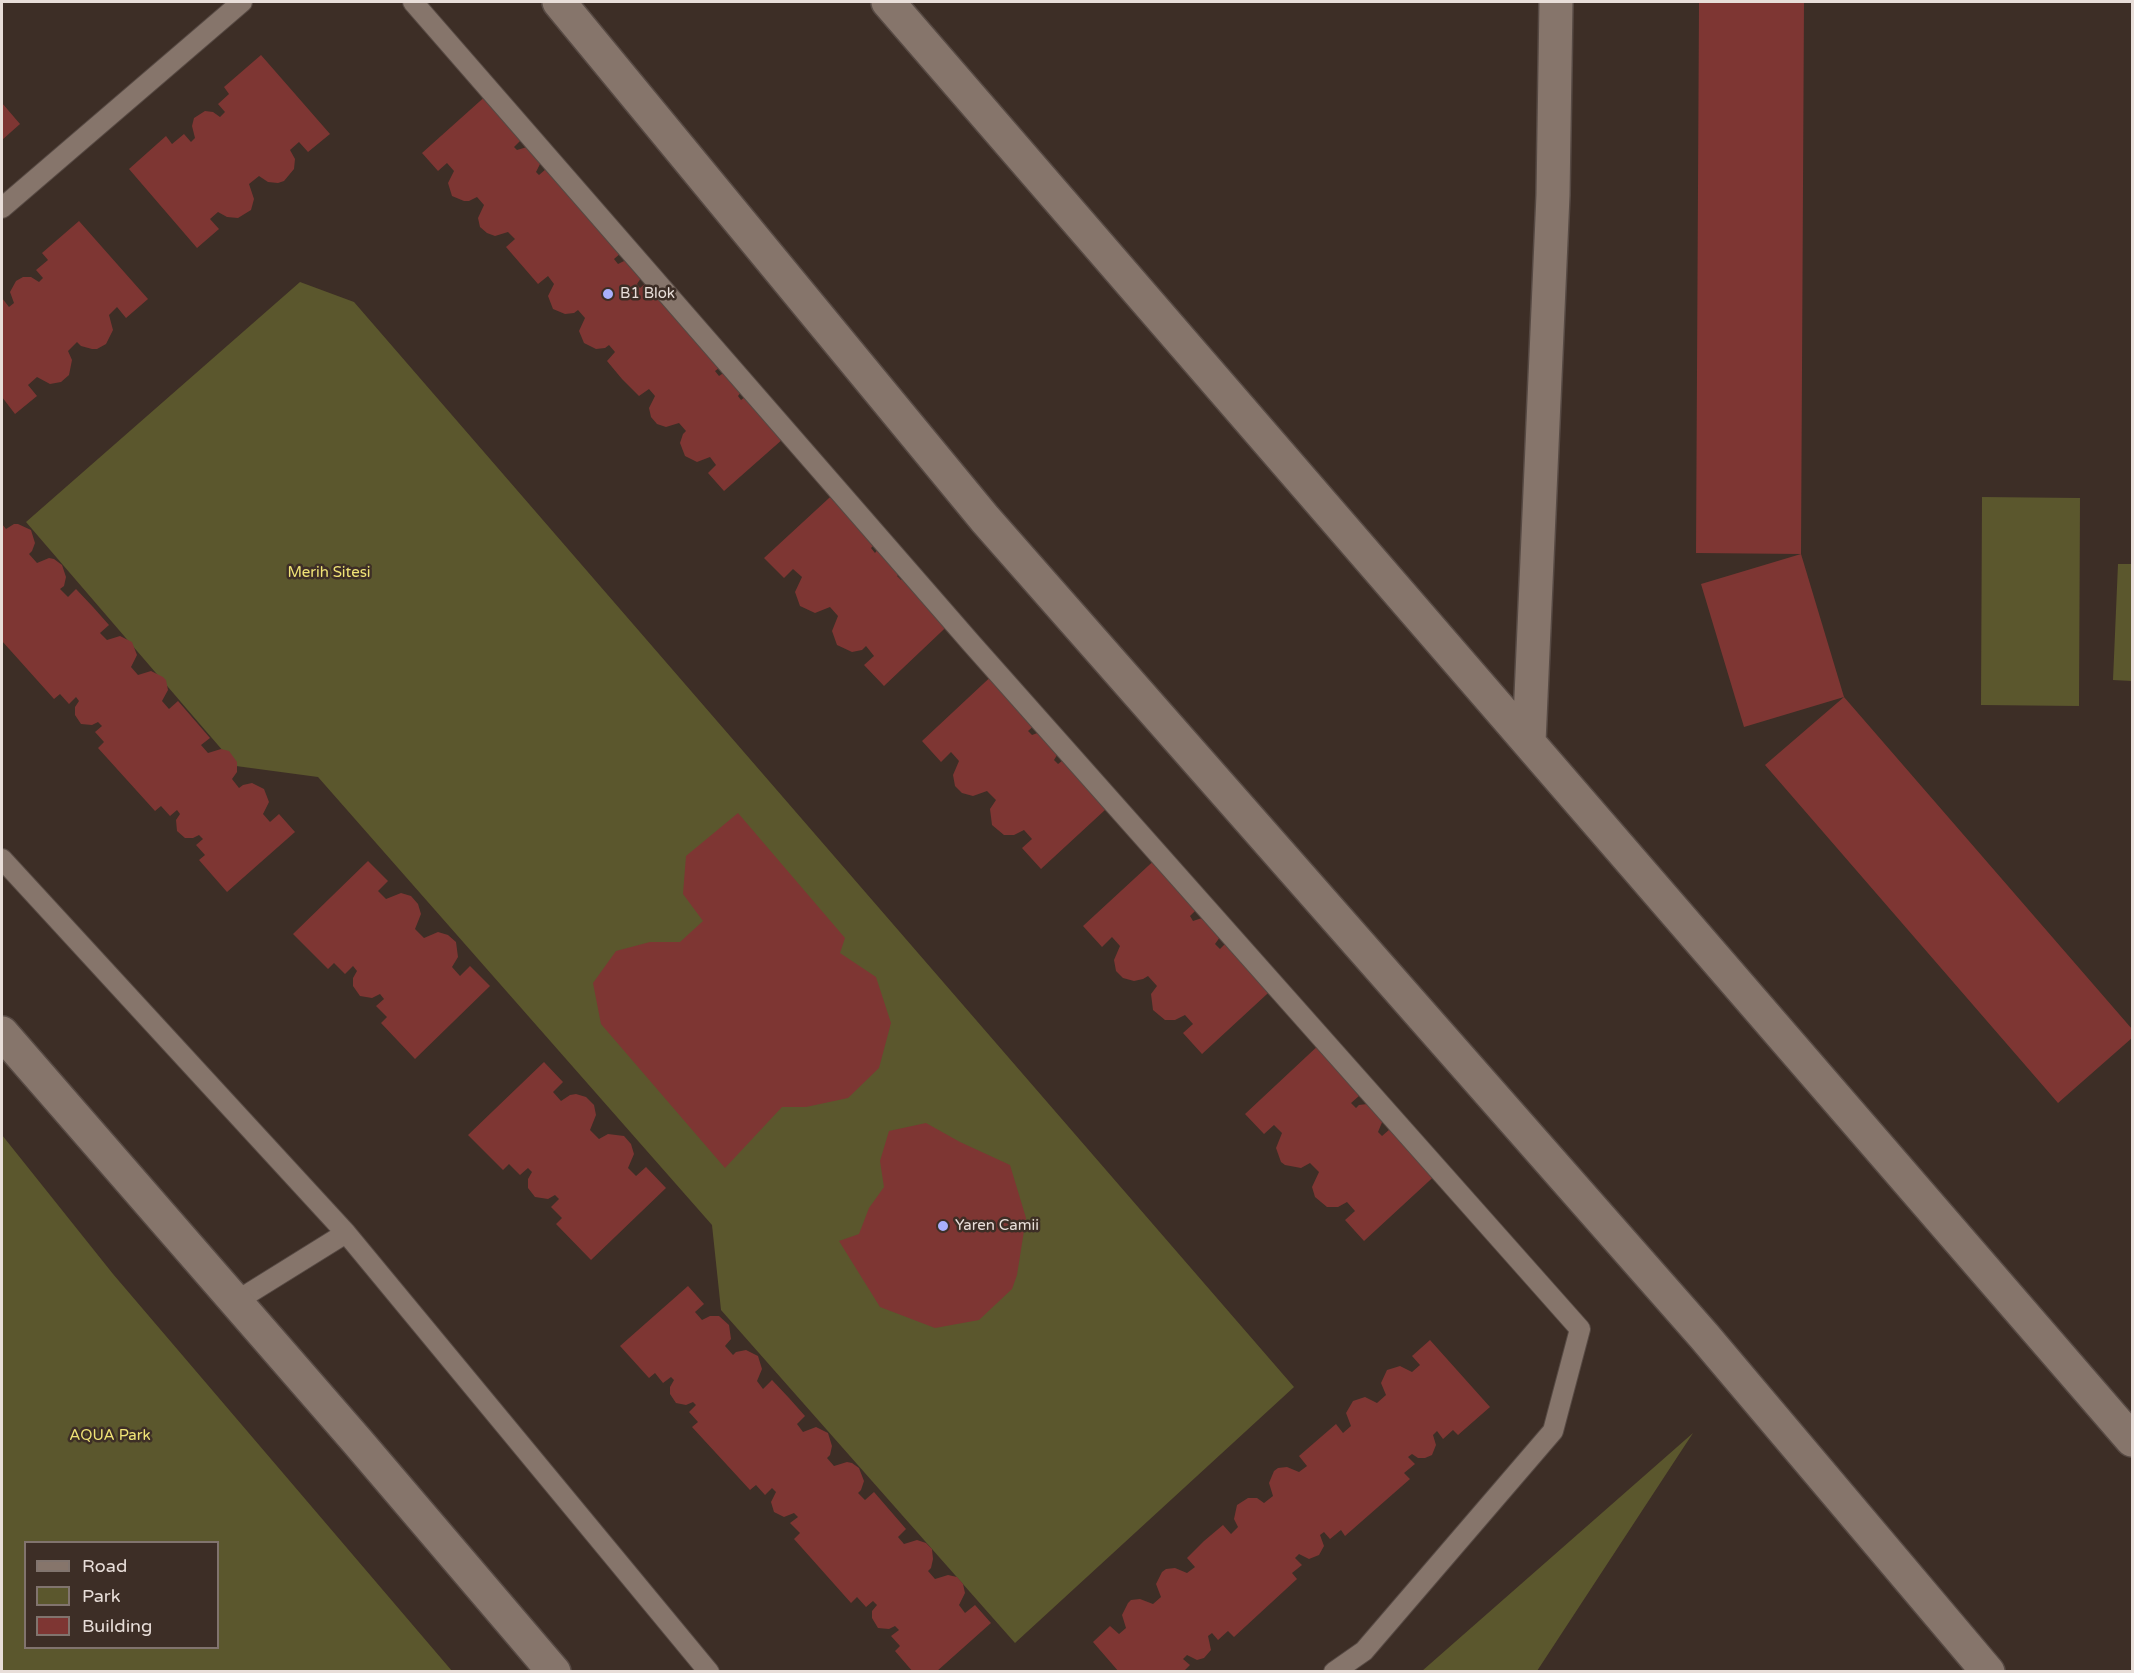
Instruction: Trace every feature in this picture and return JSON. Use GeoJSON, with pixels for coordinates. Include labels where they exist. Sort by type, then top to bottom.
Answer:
{"type":"FeatureCollection","features":[{"type":"Feature","properties":{"kind":"street"},"geometry":{"type":"LineString","coordinates":[[559,2],[985,519],[1704,1336],[1988,1671]]}},
{"type":"Feature","properties":{"kind":"street"},"geometry":{"type":"LineString","coordinates":[[888,2],[2133,1440]]}},
{"type":"Feature","properties":{"kind":"street"},"geometry":{"type":"LineString","coordinates":[[1528,742],[1553,195],[1556,2]]}},
{"type":"Feature","properties":{"kind":"street"},"geometry":{"type":"LineString","coordinates":[[2,1034],[554,1671]]}},
{"type":"Feature","properties":{"kind":"lane"},"geometry":{"type":"LineString","coordinates":[[2,208],[242,2]]}},
{"type":"Feature","properties":{"kind":"lane"},"geometry":{"type":"LineString","coordinates":[[414,2],[964,635],[1580,1329],[1553,1431],[1364,1651],[1334,1671]]}},
{"type":"Feature","properties":{"kind":"lane"},"geometry":{"type":"LineString","coordinates":[[2,859],[346,1233],[709,1671]]}},
{"type":"Feature","properties":{"kind":"lane"},"geometry":{"type":"LineString","coordinates":[[235,1302],[346,1233]]}},
{"type":"Feature","properties":{"kind":"green space","name":"Merih Sitesi"},"geometry":{"type":"Polygon","coordinates":[[[300,282],[354,302],[1294,1387],[1015,1643],[721,1310],[712,1225],[318,777],[236,766],[26,522],[300,282]]]}},
{"type":"Feature","properties":{"kind":"green space"},"geometry":{"type":"Polygon","coordinates":[[[1982,497],[2080,498],[2079,706],[1981,705],[1982,497]]]}},
{"type":"Feature","properties":{"kind":"green space"},"geometry":{"type":"Polygon","coordinates":[[[2118,564],[2132,564],[2132,681],[2113,680],[2118,564]]]}},
{"type":"Feature","properties":{"kind":"green space","name":"AQUA Park"},"geometry":{"type":"Polygon","coordinates":[[[2,1135],[113,1274],[452,1671],[2,1671],[2,1135]]]}},
{"type":"Feature","properties":{"kind":"green space"},"geometry":{"type":"Polygon","coordinates":[[[1693,1433],[1537,1671],[1422,1671],[1693,1433]]]}},
{"type":"Feature","properties":{"kind":"building"},"geometry":{"type":"Polygon","coordinates":[[[1699,2],[1804,2],[1801,554],[1696,553],[1699,2]]]}},
{"type":"Feature","properties":{"kind":"building"},"geometry":{"type":"Polygon","coordinates":[[[261,55],[330,134],[308,152],[299,142],[290,150],[295,159],[294,169],[284,181],[268,182],[259,176],[249,184],[254,199],[251,210],[238,218],[227,217],[218,212],[210,219],[219,229],[197,248],[129,169],[166,136],[172,144],[184,134],[191,142],[195,138],[192,126],[194,118],[205,111],[213,112],[220,117],[225,112],[218,104],[229,94],[224,87],[261,55]]]}},
{"type":"Feature","properties":{"kind":"building"},"geometry":{"type":"Polygon","coordinates":[[[489,93],[521,140],[514,147],[517,150],[527,147],[541,162],[536,172],[539,175],[546,169],[621,253],[614,259],[618,264],[628,259],[641,278],[637,284],[640,288],[647,282],[723,365],[715,371],[719,376],[725,372],[742,391],[738,396],[741,400],[749,394],[792,431],[724,491],[708,473],[716,465],[710,457],[697,462],[685,456],[680,443],[686,431],[679,423],[666,427],[657,424],[651,417],[649,408],[655,396],[649,389],[639,396],[622,379],[607,361],[615,352],[609,345],[596,349],[584,343],[579,331],[585,318],[578,310],[565,314],[553,309],[548,296],[554,284],[548,276],[538,284],[506,247],[515,239],[508,232],[495,236],[480,227],[478,218],[484,205],[477,197],[464,201],[452,196],[448,183],[454,171],[447,163],[438,171],[422,153],[489,93]]]}},
{"type":"Feature","properties":{"kind":"building"},"geometry":{"type":"Polygon","coordinates":[[[2,103],[20,124],[2,140],[2,103]]]}},
{"type":"Feature","properties":{"kind":"building"},"geometry":{"type":"Polygon","coordinates":[[[79,221],[148,299],[126,318],[117,307],[109,315],[113,330],[106,344],[92,349],[81,346],[77,342],[68,351],[72,360],[69,375],[61,382],[50,384],[37,377],[28,385],[37,396],[15,414],[2,397],[2,298],[9,307],[14,303],[10,292],[16,281],[23,277],[31,277],[39,282],[43,278],[36,270],[48,260],[42,253],[79,221]]]}},
{"type":"Feature","properties":{"kind":"building"},"geometry":{"type":"Polygon","coordinates":[[[841,487],[879,540],[871,548],[875,553],[878,549],[900,573],[897,576],[901,580],[909,573],[927,578],[960,614],[884,686],[864,665],[874,656],[866,646],[862,650],[852,652],[837,645],[832,631],[838,616],[830,607],[815,613],[800,606],[795,592],[802,577],[793,569],[784,578],[764,558],[841,487]]]}},
{"type":"Feature","properties":{"kind":"building"},"geometry":{"type":"Polygon","coordinates":[[[2,524],[6,529],[18,524],[31,530],[35,543],[29,554],[37,563],[49,558],[62,565],[66,577],[64,586],[60,589],[68,597],[76,589],[93,607],[109,625],[100,633],[107,640],[120,636],[132,642],[137,655],[131,667],[138,675],[151,671],[166,680],[168,690],[162,701],[169,709],[178,701],[210,738],[201,745],[208,753],[221,749],[229,751],[237,762],[237,772],[232,779],[239,788],[252,783],[264,789],[269,802],[263,814],[270,822],[279,814],[295,832],[227,892],[199,860],[205,855],[196,845],[203,839],[199,835],[185,838],[177,831],[176,820],[180,814],[177,810],[170,816],[161,806],[155,811],[98,748],[104,742],[95,732],[102,726],[98,722],[92,725],[81,724],[75,715],[75,707],[79,701],[76,697],[69,704],[60,694],[54,699],[2,641],[2,524]]]}},
{"type":"Feature","properties":{"kind":"building"},"geometry":{"type":"Polygon","coordinates":[[[1801,554],[1844,697],[1744,727],[1701,584],[1801,554]]]}},
{"type":"Feature","properties":{"kind":"building"},"geometry":{"type":"Polygon","coordinates":[[[998,670],[1036,724],[1028,731],[1032,735],[1040,732],[1059,752],[1054,760],[1058,764],[1067,757],[1118,798],[1041,869],[1022,848],[1032,839],[1024,830],[1014,835],[1004,835],[992,825],[990,809],[996,800],[987,791],[973,796],[962,793],[955,786],[953,775],[959,761],[951,752],[941,762],[922,741],[998,670]]]}},
{"type":"Feature","properties":{"kind":"building"},"geometry":{"type":"Polygon","coordinates":[[[1844,697],[2132,1029],[2132,1038],[2058,1103],[1765,765],[1844,697]]]}},
{"type":"Feature","properties":{"kind":"building"},"geometry":{"type":"Polygon","coordinates":[[[738,813],[845,938],[840,953],[876,977],[891,1023],[879,1068],[848,1098],[806,1107],[782,1107],[725,1168],[601,1024],[593,983],[616,951],[650,942],[680,942],[703,921],[683,894],[686,856],[738,813]]]}},
{"type":"Feature","properties":{"kind":"building"},"geometry":{"type":"Polygon","coordinates":[[[1160,855],[1197,909],[1190,916],[1193,921],[1205,917],[1220,937],[1215,944],[1220,949],[1228,941],[1279,983],[1202,1054],[1183,1033],[1193,1024],[1185,1015],[1175,1020],[1165,1020],[1153,1010],[1151,994],[1157,986],[1148,976],[1134,981],[1123,978],[1116,971],[1114,960],[1120,946],[1112,937],[1102,947],[1083,926],[1160,855]]]}},
{"type":"Feature","properties":{"kind":"building"},"geometry":{"type":"Polygon","coordinates":[[[368,861],[388,881],[378,891],[386,899],[401,893],[411,896],[418,904],[421,914],[415,929],[424,938],[438,932],[448,935],[456,942],[458,957],[452,967],[460,976],[470,966],[490,986],[415,1059],[381,1023],[387,1017],[376,1006],[384,999],[380,994],[372,998],[360,996],[353,986],[353,978],[357,971],[353,966],[345,974],[334,963],[328,969],[293,934],[368,861]]]}},
{"type":"Feature","properties":{"kind":"building"},"geometry":{"type":"Polygon","coordinates":[[[1322,1042],[1355,1078],[1349,1084],[1359,1096],[1351,1103],[1356,1108],[1367,1104],[1383,1120],[1378,1132],[1382,1136],[1390,1129],[1441,1170],[1364,1241],[1345,1220],[1355,1211],[1347,1202],[1338,1207],[1327,1207],[1315,1197],[1312,1187],[1319,1172],[1310,1163],[1301,1168],[1281,1162],[1276,1148],[1282,1133],[1274,1125],[1264,1134],[1245,1114],[1322,1042]]]}},
{"type":"Feature","properties":{"kind":"building"},"geometry":{"type":"Polygon","coordinates":[[[544,1062],[563,1082],[553,1092],[561,1101],[576,1094],[586,1097],[594,1105],[596,1115],[590,1130],[599,1139],[608,1134],[624,1136],[631,1144],[634,1154],[628,1168],[636,1176],[646,1167],[666,1188],[591,1260],[556,1224],[562,1218],[551,1207],[559,1199],[555,1195],[548,1199],[535,1197],[528,1188],[528,1179],[532,1172],[528,1168],[520,1175],[509,1164],[503,1170],[468,1135],[544,1062]]]}},
{"type":"Feature","properties":{"kind":"building","name":"Yaren Camii"},"geometry":{"type":"Polygon","coordinates":[[[926,1123],[1010,1165],[1026,1218],[1017,1275],[1012,1289],[979,1320],[935,1328],[880,1307],[839,1241],[859,1234],[869,1208],[884,1187],[880,1161],[889,1131],[926,1123]]]}},
{"type":"Feature","properties":{"kind":"building"},"geometry":{"type":"Polygon","coordinates":[[[688,1286],[704,1304],[695,1312],[702,1320],[710,1316],[719,1316],[729,1325],[731,1339],[725,1346],[733,1355],[746,1350],[758,1356],[762,1369],[757,1381],[763,1389],[772,1380],[789,1398],[805,1416],[797,1424],[803,1432],[816,1427],[828,1433],[832,1446],[827,1458],[834,1466],[847,1462],[859,1468],[864,1481],[858,1493],[865,1500],[874,1492],[906,1529],[898,1537],[904,1544],[917,1540],[926,1543],[932,1549],[933,1559],[928,1571],[935,1579],[948,1575],[957,1577],[963,1584],[965,1593],[959,1605],[965,1613],[975,1605],[991,1623],[936,1672],[913,1672],[895,1651],[900,1646],[891,1636],[899,1630],[895,1626],[889,1629],[878,1628],[872,1618],[872,1611],[877,1605],[873,1601],[866,1607],[857,1597],[851,1603],[794,1539],[800,1533],[790,1523],[798,1517],[794,1513],[784,1517],[774,1512],[771,1502],[776,1492],[772,1488],[765,1495],[756,1485],[750,1490],[692,1427],[698,1422],[689,1412],[696,1405],[693,1402],[686,1405],[676,1403],[670,1394],[670,1387],[674,1380],[671,1377],[663,1383],[655,1373],[649,1378],[620,1346],[688,1286]]]}},
{"type":"Feature","properties":{"kind":"building"},"geometry":{"type":"Polygon","coordinates":[[[1430,1340],[1490,1407],[1458,1435],[1453,1430],[1443,1439],[1437,1431],[1433,1435],[1436,1445],[1432,1455],[1418,1458],[1412,1454],[1408,1457],[1415,1464],[1404,1473],[1410,1479],[1345,1536],[1341,1530],[1330,1539],[1324,1532],[1320,1535],[1324,1546],[1319,1555],[1309,1559],[1299,1554],[1295,1558],[1302,1565],[1292,1573],[1297,1579],[1234,1637],[1228,1631],[1218,1640],[1212,1633],[1208,1636],[1211,1650],[1204,1658],[1197,1660],[1187,1655],[1183,1659],[1190,1665],[1183,1672],[1119,1672],[1093,1642],[1110,1626],[1119,1634],[1126,1628],[1122,1615],[1128,1603],[1131,1600],[1140,1599],[1153,1604],[1161,1597],[1156,1584],[1162,1572],[1175,1568],[1187,1573],[1195,1567],[1187,1558],[1204,1541],[1223,1525],[1231,1534],[1238,1527],[1234,1519],[1237,1505],[1248,1498],[1257,1498],[1264,1503],[1273,1496],[1269,1483],[1274,1471],[1287,1467],[1299,1472],[1307,1466],[1299,1456],[1336,1424],[1343,1433],[1351,1426],[1346,1413],[1353,1401],[1365,1397],[1377,1403],[1386,1395],[1381,1383],[1387,1370],[1400,1366],[1412,1372],[1420,1365],[1412,1356],[1430,1340]]]}},
{"type":"Feature","properties":{"kind":"place","name":"B1 Blok"},"geometry":{"type":"Point","coordinates":[608,294]}},
{"type":"Feature","properties":{"kind":"place","name":"Yaren Camii"},"geometry":{"type":"Point","coordinates":[943,1226]}}]}
